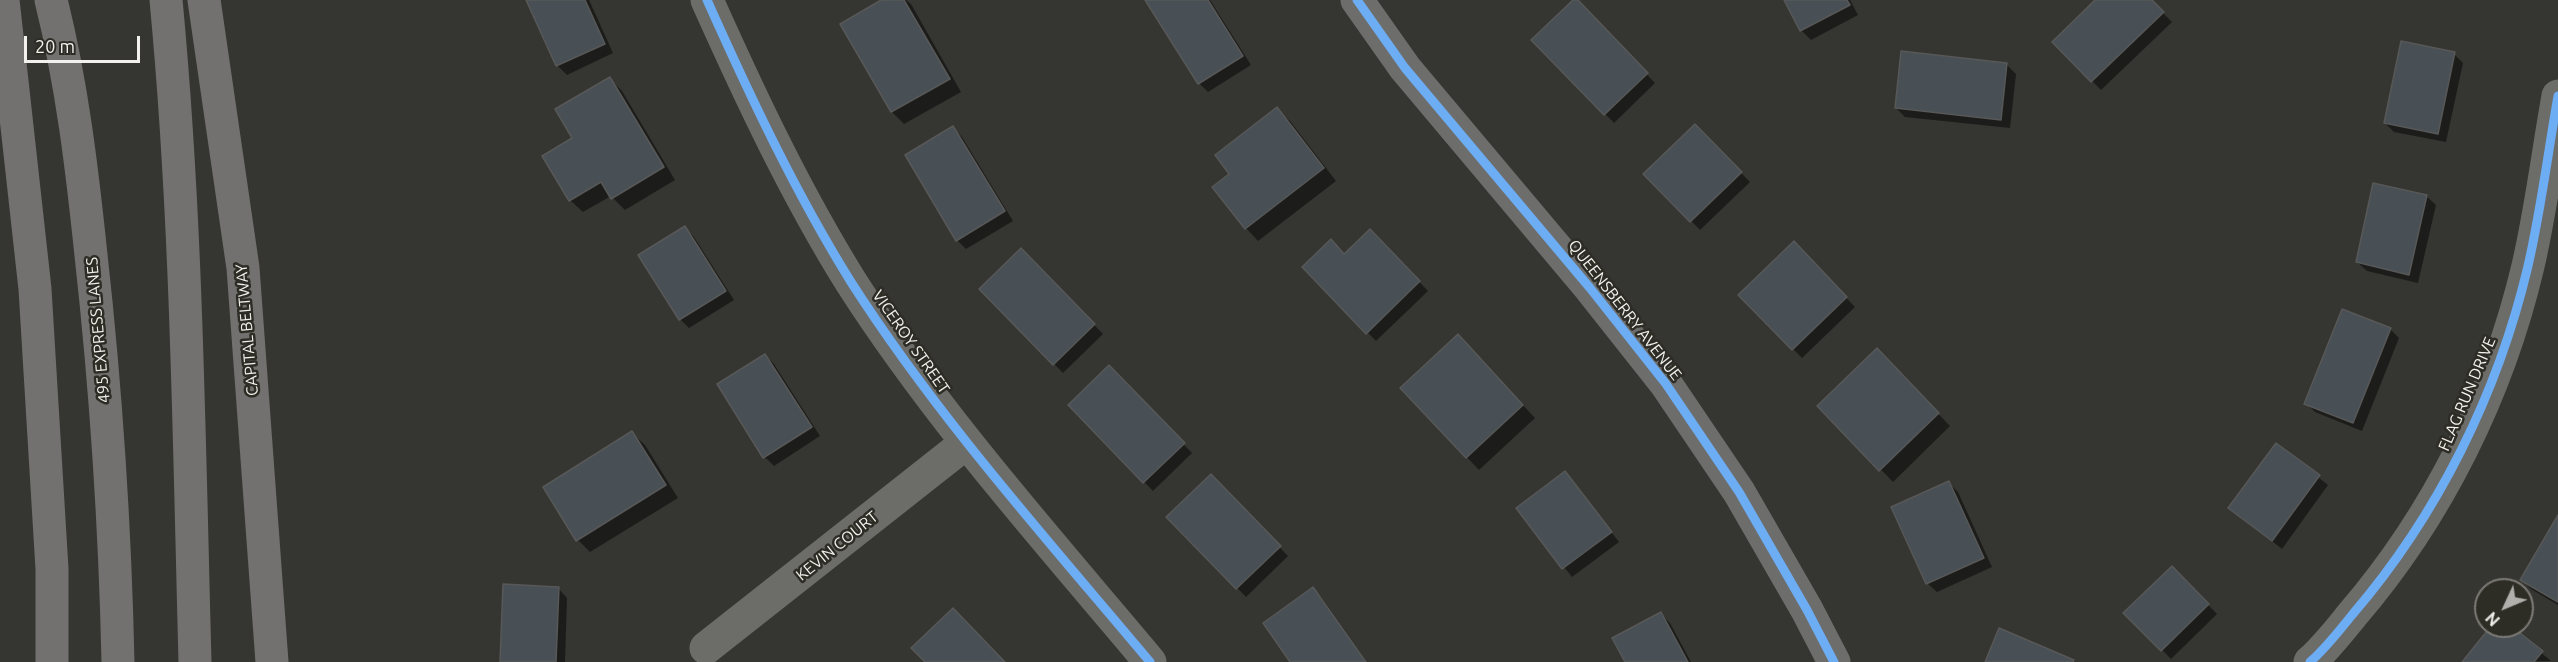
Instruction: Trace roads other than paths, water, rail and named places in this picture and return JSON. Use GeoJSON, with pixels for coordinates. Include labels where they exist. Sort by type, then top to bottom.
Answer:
{"type":"FeatureCollection","features":[{"type":"Feature","properties":{"kind":"highway"},"geometry":{"type":"LineString","coordinates":[[3,0],[35,289],[52,569],[52,662]]}},
{"type":"Feature","properties":{"kind":"highway","name":"495 EXPRESS LANES"},"geometry":{"type":"LineString","coordinates":[[51,0],[71,95],[81,161],[99,329],[115,554],[118,662]]}},
{"type":"Feature","properties":{"kind":"highway"},"geometry":{"type":"LineString","coordinates":[[166,0],[174,81],[185,263],[195,662]]}},
{"type":"Feature","properties":{"kind":"highway","name":"CAPITAL BELTWAY"},"geometry":{"type":"LineString","coordinates":[[204,0],[243,268],[272,662]]}},
{"type":"Feature","properties":{"kind":"street","name":"VICEROY STREET"},"geometry":{"type":"LineString","coordinates":[[707,0],[745,84],[810,213],[863,300],[966,443],[1150,662]]}},
{"type":"Feature","properties":{"kind":"street","name":"QUEENSBERRY AVENUE"},"geometry":{"type":"LineString","coordinates":[[1357,0],[1405,68],[1590,288],[1666,384],[1739,492],[1808,610],[1834,662]]}},
{"type":"Feature","properties":{"kind":"street","name":"FLAG RUN DRIVE"},"geometry":{"type":"LineString","coordinates":[[2310,662],[2377,586],[2427,513],[2472,429],[2506,346],[2529,265],[2558,96]]}},
{"type":"Feature","properties":{"kind":"street","name":"KEVIN COURT"},"geometry":{"type":"LineString","coordinates":[[706,648],[966,443]]}}]}
